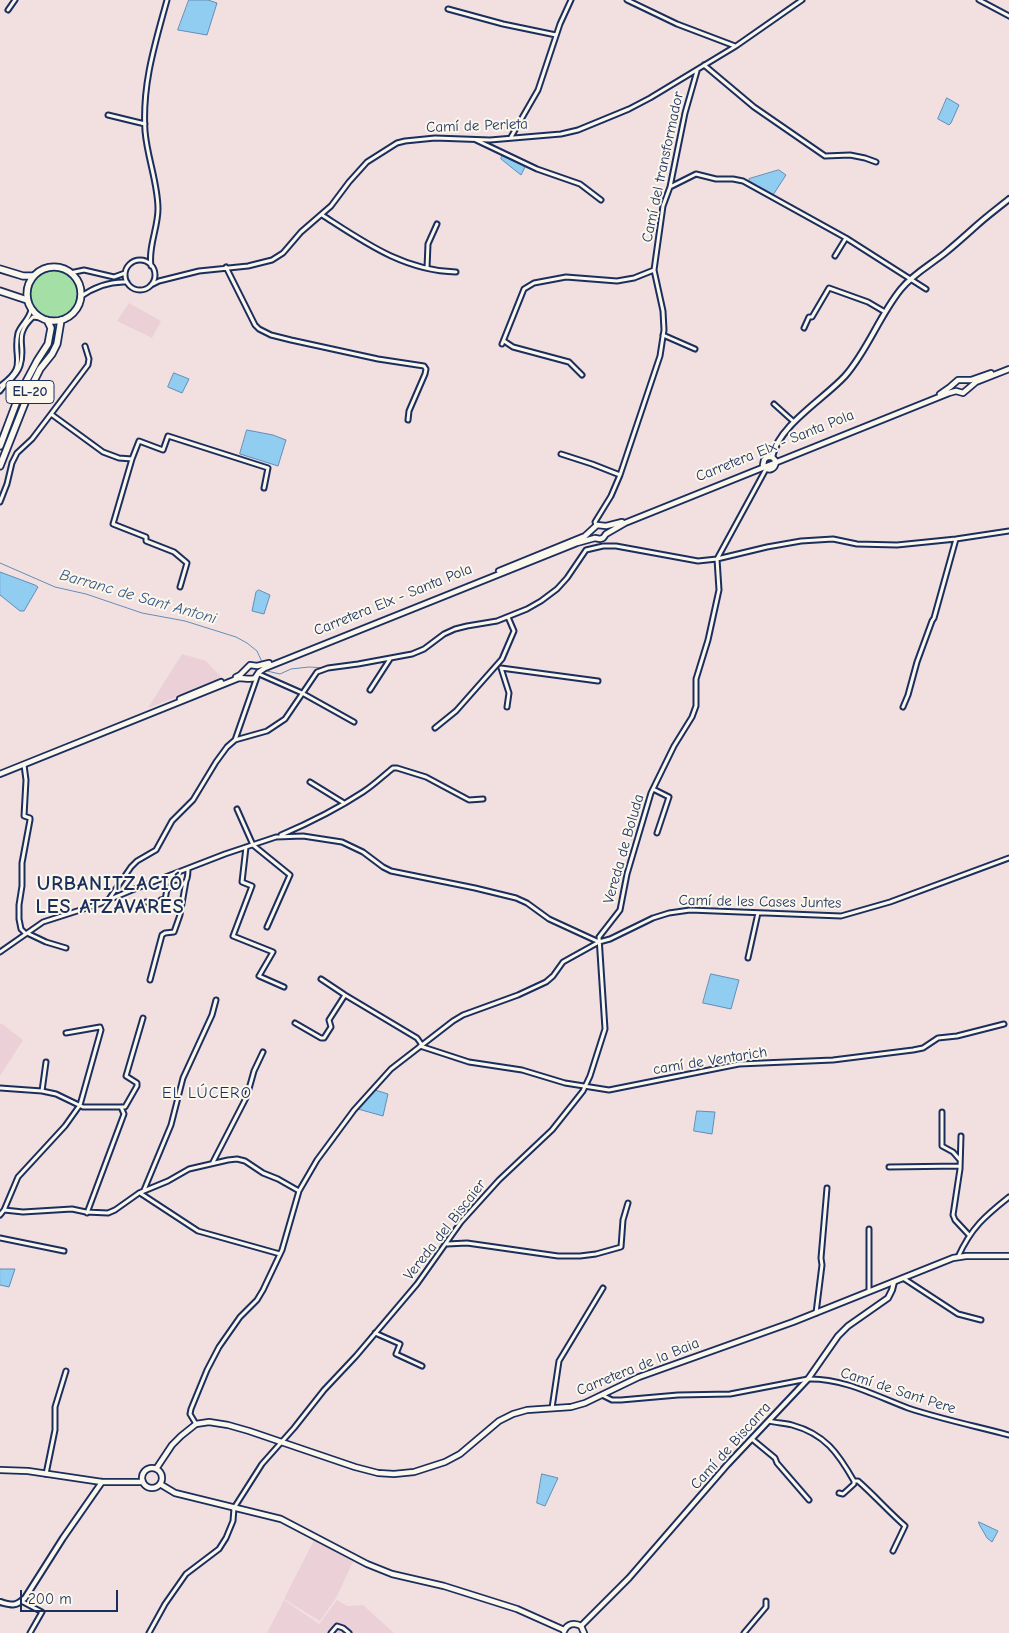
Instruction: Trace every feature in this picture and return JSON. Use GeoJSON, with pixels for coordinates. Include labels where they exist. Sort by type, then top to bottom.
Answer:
{"type":"FeatureCollection","features":[{"type":"Feature","properties":{"kind":"highway"},"geometry":{"type":"LineString","coordinates":[[51,267],[61,268],[70,273],[76,279],[80,288],[80,297],[74,311],[61,320],[41,318],[31,309],[27,300],[29,283],[33,276],[41,270],[51,267]]}},
{"type":"Feature","properties":{"kind":"highway"},"geometry":{"type":"LineString","coordinates":[[0,269],[23,276],[33,276]]}},
{"type":"Feature","properties":{"kind":"highway"},"geometry":{"type":"LineString","coordinates":[[0,291],[27,300]]}},
{"type":"Feature","properties":{"kind":"highway","name":"EL-20"},"geometry":{"type":"LineString","coordinates":[[0,446],[20,393],[48,344],[51,328],[47,320]]}},
{"type":"Feature","properties":{"kind":"highway","name":"EL-20"},"geometry":{"type":"LineString","coordinates":[[0,466],[32,385],[57,344],[61,320]]}},
{"type":"Feature","properties":{"kind":"main road"},"geometry":{"type":"LineString","coordinates":[[1009,367],[976,382],[961,393],[956,392],[954,384],[960,379],[964,380],[1009,367]]}},
{"type":"Feature","properties":{"kind":"main road"},"geometry":{"type":"LineString","coordinates":[[964,380],[967,384],[967,389]]}},
{"type":"Feature","properties":{"kind":"main road","name":"Carretera Elx - Santa Pola"},"geometry":{"type":"LineString","coordinates":[[604,536],[625,523],[941,393],[954,384]]}},
{"type":"Feature","properties":{"kind":"main road","name":"Carretera Elx - Santa Pola"},"geometry":{"type":"LineString","coordinates":[[775,460],[956,392]]}},
{"type":"Feature","properties":{"kind":"main road"},"geometry":{"type":"LineString","coordinates":[[764,467],[765,458],[775,460]]}},
{"type":"Feature","properties":{"kind":"main road","name":"Carretera Elx - Santa Pola"},"geometry":{"type":"LineString","coordinates":[[603,526],[622,522],[764,467]]}},
{"type":"Feature","properties":{"kind":"main road"},"geometry":{"type":"LineString","coordinates":[[596,526],[603,526],[605,529],[604,536],[596,538],[592,531],[596,526]]}},
{"type":"Feature","properties":{"kind":"main road","name":"Carretera Elx - Santa Pola"},"geometry":{"type":"LineString","coordinates":[[257,666],[265,665],[449,591],[585,536],[592,531]]}},
{"type":"Feature","properties":{"kind":"main road","name":"Carretera Elx - Santa Pola"},"geometry":{"type":"LineString","coordinates":[[258,674],[265,668],[399,614],[577,543],[596,538]]}},
{"type":"Feature","properties":{"kind":"main road"},"geometry":{"type":"LineString","coordinates":[[250,665],[257,666],[258,674],[251,679],[247,677],[239,678],[0,773],[240,675],[250,665]]}},
{"type":"Feature","properties":{"kind":"main road"},"geometry":{"type":"LineString","coordinates":[[245,671],[247,677]]}},
{"type":"Feature","properties":{"kind":"main road","name":"Carretera de la Baia"},"geometry":{"type":"LineString","coordinates":[[196,1424],[210,1422],[228,1425],[378,1473],[414,1472],[445,1462],[460,1454],[499,1421],[527,1410],[585,1403],[647,1374],[816,1313],[958,1257],[1009,1256]]}},
{"type":"Feature","properties":{"kind":"main road"},"geometry":{"type":"LineString","coordinates":[[156,1470],[176,1441],[196,1424]]}},
{"type":"Feature","properties":{"kind":"main road"},"geometry":{"type":"LineString","coordinates":[[0,1470],[102,1482],[142,1482],[150,1488],[156,1488],[160,1484],[161,1475],[151,1468],[146,1470],[142,1476],[142,1482]]}},
{"type":"Feature","properties":{"kind":"main road"},"geometry":{"type":"LineString","coordinates":[[160,1484],[175,1493],[281,1519],[367,1564],[392,1574],[444,1586],[517,1609],[564,1632],[570,1624],[576,1624],[581,1626],[584,1633]]}},
{"type":"Feature","properties":{"kind":"street"},"geometry":{"type":"LineString","coordinates":[[8,10],[15,0]]}},
{"type":"Feature","properties":{"kind":"street"},"geometry":{"type":"LineString","coordinates":[[166,279],[155,274],[150,258],[157,219],[157,195],[146,144],[145,91],[147,75],[167,0]]}},
{"type":"Feature","properties":{"kind":"street"},"geometry":{"type":"LineString","coordinates":[[511,138],[538,90],[556,36],[571,0]]}},
{"type":"Feature","properties":{"kind":"street"},"geometry":{"type":"LineString","coordinates":[[627,0],[677,24],[736,46]]}},
{"type":"Feature","properties":{"kind":"street","name":"Camí de Perleta"},"geometry":{"type":"LineString","coordinates":[[151,285],[159,281],[199,271],[248,266],[272,260],[283,253],[306,227],[331,206],[367,162],[397,144],[405,141],[435,138],[490,140],[561,134],[587,127],[637,105],[697,70],[736,46],[802,0]]}},
{"type":"Feature","properties":{"kind":"street"},"geometry":{"type":"LineString","coordinates":[[979,0],[1009,16]]}},
{"type":"Feature","properties":{"kind":"street"},"geometry":{"type":"LineString","coordinates":[[448,9],[556,36]]}},
{"type":"Feature","properties":{"kind":"street"},"geometry":{"type":"LineString","coordinates":[[704,65],[754,107],[825,156],[850,155],[876,162]]}},
{"type":"Feature","properties":{"kind":"street","name":"Camí del transformador"},"geometry":{"type":"LineString","coordinates":[[596,526],[595,522],[611,496],[620,475],[660,356],[663,335],[663,311],[654,270],[663,206],[670,187],[685,113],[697,70]]}},
{"type":"Feature","properties":{"kind":"street"},"geometry":{"type":"LineString","coordinates":[[108,115],[145,124]]}},
{"type":"Feature","properties":{"kind":"street"},"geometry":{"type":"LineString","coordinates":[[473,139],[537,169],[580,184],[601,200]]}},
{"type":"Feature","properties":{"kind":"street"},"geometry":{"type":"LineString","coordinates":[[670,187],[696,174],[743,182],[846,238],[926,289]]}},
{"type":"Feature","properties":{"kind":"street"},"geometry":{"type":"LineString","coordinates":[[775,460],[784,434],[794,422],[834,387],[850,370],[884,312],[910,278],[944,254],[1009,199]]}},
{"type":"Feature","properties":{"kind":"street"},"geometry":{"type":"LineString","coordinates":[[322,215],[376,250],[396,259],[434,271],[456,272]]}},
{"type":"Feature","properties":{"kind":"street"},"geometry":{"type":"LineString","coordinates":[[427,268],[428,244],[437,224]]}},
{"type":"Feature","properties":{"kind":"street"},"geometry":{"type":"LineString","coordinates":[[835,256],[846,238]]}},
{"type":"Feature","properties":{"kind":"street"},"geometry":{"type":"LineString","coordinates":[[143,261],[152,248]]}},
{"type":"Feature","properties":{"kind":"street"},"geometry":{"type":"LineString","coordinates":[[151,266],[143,261],[134,262],[127,268],[127,282],[136,290],[141,290],[151,285],[155,274]]}},
{"type":"Feature","properties":{"kind":"street"},"geometry":{"type":"LineString","coordinates":[[226,268],[255,325],[271,335],[378,359],[424,366],[426,369],[425,374],[409,411],[408,420]]}},
{"type":"Feature","properties":{"kind":"street"},"geometry":{"type":"LineString","coordinates":[[70,273],[84,270],[114,277],[126,273]]}},
{"type":"Feature","properties":{"kind":"street"},"geometry":{"type":"LineString","coordinates":[[582,375],[569,362],[513,347],[503,342],[524,289],[534,283],[566,277],[617,281],[634,278],[654,270]]}},
{"type":"Feature","properties":{"kind":"street"},"geometry":{"type":"LineString","coordinates":[[80,297],[99,286],[115,281],[127,282]]}},
{"type":"Feature","properties":{"kind":"street"},"geometry":{"type":"LineString","coordinates":[[804,328],[828,288],[868,302],[884,312]]}},
{"type":"Feature","properties":{"kind":"street"},"geometry":{"type":"LineString","coordinates":[[0,386],[12,377],[17,368],[18,334],[31,309]]}},
{"type":"Feature","properties":{"kind":"street"},"geometry":{"type":"LineString","coordinates":[[0,391],[16,376],[20,365],[21,336],[25,326],[33,317],[41,318]]}},
{"type":"Feature","properties":{"kind":"street"},"geometry":{"type":"LineString","coordinates":[[663,335],[695,349]]}},
{"type":"Feature","properties":{"kind":"street"},"geometry":{"type":"LineString","coordinates":[[0,502],[14,458],[51,414],[88,365],[89,359],[86,346]]}},
{"type":"Feature","properties":{"kind":"street"},"geometry":{"type":"LineString","coordinates":[[774,404],[794,422]]}},
{"type":"Feature","properties":{"kind":"street"},"geometry":{"type":"LineString","coordinates":[[51,414],[104,452],[119,458],[132,459]]}},
{"type":"Feature","properties":{"kind":"street"},"geometry":{"type":"LineString","coordinates":[[180,587],[187,564],[174,552],[146,541],[146,537],[113,524],[138,441],[163,450],[168,436],[268,468],[264,488]]}},
{"type":"Feature","properties":{"kind":"street"},"geometry":{"type":"LineString","coordinates":[[561,454],[620,475]]}},
{"type":"Feature","properties":{"kind":"street"},"geometry":{"type":"LineString","coordinates":[[717,559],[764,467]]}},
{"type":"Feature","properties":{"kind":"street"},"geometry":{"type":"LineString","coordinates":[[235,740],[268,731],[278,725],[317,672],[322,669],[412,654],[424,649],[444,634],[456,629],[497,621],[541,601],[568,578],[586,550],[616,546],[698,561],[717,559],[801,541],[833,539],[857,544],[897,545],[956,539],[1009,530]]}},
{"type":"Feature","properties":{"kind":"street"},"geometry":{"type":"LineString","coordinates":[[599,547],[604,536]]}},
{"type":"Feature","properties":{"kind":"street"},"geometry":{"type":"LineString","coordinates":[[596,538],[599,547]]}},
{"type":"Feature","properties":{"kind":"street"},"geometry":{"type":"LineString","coordinates":[[903,707],[917,662],[934,618],[956,539]]}},
{"type":"Feature","properties":{"kind":"street","name":"Vereda de Boluda"},"geometry":{"type":"LineString","coordinates":[[599,942],[599,937],[620,910],[627,874],[653,789],[674,746],[692,717],[696,706],[696,679],[708,640],[719,590],[717,559]]}},
{"type":"Feature","properties":{"kind":"street"},"geometry":{"type":"LineString","coordinates":[[435,728],[456,711],[502,659],[514,632],[508,617]]}},
{"type":"Feature","properties":{"kind":"street"},"geometry":{"type":"LineString","coordinates":[[370,690],[391,659]]}},
{"type":"Feature","properties":{"kind":"street"},"geometry":{"type":"LineString","coordinates":[[499,662],[509,693],[507,706]]}},
{"type":"Feature","properties":{"kind":"street"},"geometry":{"type":"LineString","coordinates":[[501,668],[598,681]]}},
{"type":"Feature","properties":{"kind":"street"},"geometry":{"type":"LineString","coordinates":[[109,899],[131,866],[156,850],[172,821],[193,800],[222,754],[235,740],[258,674],[302,693],[354,722]]}},
{"type":"Feature","properties":{"kind":"street"},"geometry":{"type":"LineString","coordinates":[[24,764],[26,780],[24,816],[30,818],[30,820],[22,863],[18,918],[21,928],[25,933],[66,948]]}},
{"type":"Feature","properties":{"kind":"street"},"geometry":{"type":"LineString","coordinates":[[0,952],[42,922],[92,906],[276,837],[314,820],[374,784],[393,768],[426,777],[469,800],[483,799]]}},
{"type":"Feature","properties":{"kind":"street"},"geometry":{"type":"LineString","coordinates":[[310,782],[344,803]]}},
{"type":"Feature","properties":{"kind":"street"},"geometry":{"type":"LineString","coordinates":[[653,789],[669,797],[657,833]]}},
{"type":"Feature","properties":{"kind":"street"},"geometry":{"type":"LineString","coordinates":[[237,810],[253,845],[290,875],[267,927]]}},
{"type":"Feature","properties":{"kind":"street"},"geometry":{"type":"LineString","coordinates":[[276,837],[303,836],[342,842],[363,852],[391,871],[516,898],[527,903],[548,919],[599,942]]}},
{"type":"Feature","properties":{"kind":"street"},"geometry":{"type":"LineString","coordinates":[[246,847],[242,882],[252,886],[234,936],[273,952],[259,976],[284,987]]}},
{"type":"Feature","properties":{"kind":"street","name":"Camí de les Cases Juntes"},"geometry":{"type":"LineString","coordinates":[[196,1424],[190,1414],[191,1409],[212,1361],[240,1317],[257,1300],[287,1237],[299,1191],[316,1160],[354,1110],[391,1069],[463,1015],[518,995],[546,982],[563,962],[599,942],[610,939],[653,918],[669,913],[690,910],[836,916],[850,914],[890,902],[1009,858]]}},
{"type":"Feature","properties":{"kind":"street"},"geometry":{"type":"LineString","coordinates":[[150,980],[162,935],[174,932],[177,925],[188,869]]}},
{"type":"Feature","properties":{"kind":"street"},"geometry":{"type":"LineString","coordinates":[[146,902],[157,904],[165,899],[167,889],[184,884],[186,881]]}},
{"type":"Feature","properties":{"kind":"street"},"geometry":{"type":"LineString","coordinates":[[748,958],[758,913]]}},
{"type":"Feature","properties":{"kind":"street","name":"Vereda del Biscaier"},"geometry":{"type":"LineString","coordinates":[[149,1633],[166,1603],[186,1574],[219,1549],[233,1522],[234,1508],[262,1464],[417,1284],[462,1222],[486,1193],[552,1130],[585,1086],[598,1055],[605,1028],[599,942]]}},
{"type":"Feature","properties":{"kind":"street"},"geometry":{"type":"LineString","coordinates":[[321,979],[417,1038],[421,1046]]}},
{"type":"Feature","properties":{"kind":"street"},"geometry":{"type":"LineString","coordinates":[[295,1023],[324,1038],[331,1027],[329,1020],[345,995]]}},
{"type":"Feature","properties":{"kind":"street"},"geometry":{"type":"LineString","coordinates":[[144,1191],[171,1125],[184,1078],[212,1014],[216,1000]]}},
{"type":"Feature","properties":{"kind":"street"},"geometry":{"type":"LineString","coordinates":[[0,1088],[56,1094],[83,1107],[125,1107],[137,1086],[137,1083],[126,1076],[143,1018]]}},
{"type":"Feature","properties":{"kind":"street","name":"camí de Ventarich"},"geometry":{"type":"LineString","coordinates":[[421,1046],[469,1062],[522,1070],[565,1083],[610,1090],[739,1064],[832,1060],[897,1053],[923,1048],[938,1038],[957,1036],[1004,1024]]}},
{"type":"Feature","properties":{"kind":"street"},"geometry":{"type":"LineString","coordinates":[[0,1215],[9,1200],[18,1177],[65,1126],[80,1105],[101,1030],[100,1027],[66,1034]]}},
{"type":"Feature","properties":{"kind":"street"},"geometry":{"type":"LineString","coordinates":[[212,1162],[247,1096],[254,1071],[263,1052]]}},
{"type":"Feature","properties":{"kind":"street"},"geometry":{"type":"LineString","coordinates":[[42,1091],[46,1062]]}},
{"type":"Feature","properties":{"kind":"street"},"geometry":{"type":"LineString","coordinates":[[87,1212],[124,1114],[121,1107]]}},
{"type":"Feature","properties":{"kind":"street"},"geometry":{"type":"LineString","coordinates":[[942,1112],[942,1146],[953,1152],[960,1160]]}},
{"type":"Feature","properties":{"kind":"street"},"geometry":{"type":"LineString","coordinates":[[961,1136],[960,1166],[953,1215],[955,1220],[969,1235]]}},
{"type":"Feature","properties":{"kind":"street"},"geometry":{"type":"LineString","coordinates":[[4,1210],[72,1209],[108,1213],[139,1193],[180,1176],[190,1169],[212,1162],[237,1159],[299,1191]]}},
{"type":"Feature","properties":{"kind":"street"},"geometry":{"type":"LineString","coordinates":[[889,1168],[960,1166]]}},
{"type":"Feature","properties":{"kind":"street"},"geometry":{"type":"LineString","coordinates":[[816,1313],[822,1265],[827,1188]]}},
{"type":"Feature","properties":{"kind":"street"},"geometry":{"type":"LineString","coordinates":[[139,1193],[198,1231],[280,1254]]}},
{"type":"Feature","properties":{"kind":"street"},"geometry":{"type":"LineString","coordinates":[[958,1257],[969,1235],[1009,1197]]}},
{"type":"Feature","properties":{"kind":"street"},"geometry":{"type":"LineString","coordinates":[[9,1200],[13,1211]]}},
{"type":"Feature","properties":{"kind":"street"},"geometry":{"type":"LineString","coordinates":[[446,1244],[467,1243],[558,1256],[596,1254],[622,1247],[623,1220],[628,1203]]}},
{"type":"Feature","properties":{"kind":"street"},"geometry":{"type":"LineString","coordinates":[[869,1229],[869,1292]]}},
{"type":"Feature","properties":{"kind":"street"},"geometry":{"type":"LineString","coordinates":[[0,1238],[64,1251]]}},
{"type":"Feature","properties":{"kind":"street"},"geometry":{"type":"LineString","coordinates":[[903,1278],[958,1314],[981,1320]]}},
{"type":"Feature","properties":{"kind":"street","name":"Camí de Biscarra"},"geometry":{"type":"LineString","coordinates":[[581,1626],[629,1578],[727,1465],[808,1379],[838,1336],[848,1326],[888,1298],[894,1282]]}},
{"type":"Feature","properties":{"kind":"street"},"geometry":{"type":"LineString","coordinates":[[552,1408],[559,1360],[603,1288]]}},
{"type":"Feature","properties":{"kind":"street"},"geometry":{"type":"LineString","coordinates":[[375,1333],[400,1344],[396,1354],[422,1366]]}},
{"type":"Feature","properties":{"kind":"street"},"geometry":{"type":"LineString","coordinates":[[46,1474],[55,1430],[55,1407],[66,1371]]}},
{"type":"Feature","properties":{"kind":"street","name":"Camí de Sant Pere"},"geometry":{"type":"LineString","coordinates":[[602,1394],[612,1400],[730,1394],[816,1378],[846,1384],[908,1408],[1009,1435]]}},
{"type":"Feature","properties":{"kind":"street"},"geometry":{"type":"LineString","coordinates":[[768,1421],[792,1425],[818,1436],[827,1443],[842,1459],[854,1481],[858,1481],[906,1526],[893,1551]]}},
{"type":"Feature","properties":{"kind":"street"},"geometry":{"type":"LineString","coordinates":[[752,1439],[775,1458],[809,1500]]}},
{"type":"Feature","properties":{"kind":"street"},"geometry":{"type":"LineString","coordinates":[[840,1493],[843,1494],[854,1484],[854,1481]]}},
{"type":"Feature","properties":{"kind":"street"},"geometry":{"type":"LineString","coordinates":[[0,1602],[14,1605],[21,1602],[102,1482]]}},
{"type":"Feature","properties":{"kind":"street"},"geometry":{"type":"LineString","coordinates":[[744,1633],[766,1607],[766,1601]]}},
{"type":"Feature","properties":{"kind":"street"},"geometry":{"type":"LineString","coordinates":[[21,1602],[42,1612],[30,1633]]}},
{"type":"Feature","properties":{"kind":"street"},"geometry":{"type":"LineString","coordinates":[[331,1633],[337,1626],[349,1633]]}},
{"type":"Feature","properties":{"kind":"shaded area"},"geometry":{"type":"Polygon","coordinates":[[[129,303],[161,321],[152,338],[117,321],[129,303]]]}},
{"type":"Feature","properties":{"kind":"shaded area"},"geometry":{"type":"Polygon","coordinates":[[[182,654],[206,661],[223,679],[148,708],[182,654]]]}},
{"type":"Feature","properties":{"kind":"shaded area"},"geometry":{"type":"Polygon","coordinates":[[[1,1023],[23,1040],[0,1076],[0,1025],[1,1023]]]}},
{"type":"Feature","properties":{"kind":"shaded area"},"geometry":{"type":"Polygon","coordinates":[[[314,1540],[353,1562],[336,1598],[320,1621],[284,1599],[314,1540]]]}},
{"type":"Feature","properties":{"kind":"shaded area"},"geometry":{"type":"Polygon","coordinates":[[[284,1600],[319,1624],[337,1600],[347,1606],[363,1605],[394,1633],[267,1633],[284,1600]]]}},
{"type":"Feature","properties":{"kind":"green space"},"geometry":{"type":"Polygon","coordinates":[[[54,269],[63,271],[71,276],[76,284],[78,293],[76,302],[71,310],[63,315],[54,317],[45,315],[37,310],[32,302],[30,293],[32,284],[37,276],[45,271],[54,269]]]}},
{"type":"Feature","properties":{"kind":"water"},"geometry":{"type":"Polygon","coordinates":[[[189,0],[208,0],[217,3],[207,35],[178,30],[189,0]]]}},
{"type":"Feature","properties":{"kind":"water"},"geometry":{"type":"Polygon","coordinates":[[[947,98],[959,105],[949,125],[938,119],[947,98]]]}},
{"type":"Feature","properties":{"kind":"water"},"geometry":{"type":"Polygon","coordinates":[[[503,154],[526,165],[521,175],[501,159],[503,154]]]}},
{"type":"Feature","properties":{"kind":"water"},"geometry":{"type":"Polygon","coordinates":[[[779,170],[786,175],[773,195],[749,182],[749,179],[779,170]]]}},
{"type":"Feature","properties":{"kind":"water"},"geometry":{"type":"Polygon","coordinates":[[[174,373],[189,379],[182,393],[168,387],[174,373]]]}},
{"type":"Feature","properties":{"kind":"water"},"geometry":{"type":"Polygon","coordinates":[[[247,430],[273,435],[286,440],[278,466],[240,454],[247,430]]]}},
{"type":"Feature","properties":{"kind":"water"},"geometry":{"type":"Polygon","coordinates":[[[0,572],[38,587],[24,611],[20,611],[0,595],[0,572]]]}},
{"type":"Feature","properties":{"kind":"water"},"geometry":{"type":"Polygon","coordinates":[[[259,590],[270,595],[264,614],[252,611],[256,592],[259,590]]]}},
{"type":"Feature","properties":{"kind":"water"},"geometry":{"type":"Polygon","coordinates":[[[711,974],[739,980],[731,1009],[703,1003],[711,974]]]}},
{"type":"Feature","properties":{"kind":"water"},"geometry":{"type":"Polygon","coordinates":[[[375,1090],[388,1094],[383,1116],[358,1109],[375,1090]]]}},
{"type":"Feature","properties":{"kind":"water"},"geometry":{"type":"Polygon","coordinates":[[[697,1111],[715,1112],[712,1134],[694,1131],[697,1111]]]}},
{"type":"Feature","properties":{"kind":"water"},"geometry":{"type":"Polygon","coordinates":[[[0,1269],[15,1269],[9,1287],[0,1285],[0,1269]]]}},
{"type":"Feature","properties":{"kind":"water"},"geometry":{"type":"Polygon","coordinates":[[[542,1474],[558,1478],[545,1506],[537,1503],[542,1474]]]}},
{"type":"Feature","properties":{"kind":"water"},"geometry":{"type":"Polygon","coordinates":[[[979,1522],[998,1531],[992,1542],[987,1538],[979,1522]]]}},
{"type":"Feature","properties":{"kind":"waterway","name":"Barranc de Sant Antoni"},"geometry":{"type":"LineString","coordinates":[[0,563],[55,587],[86,594],[142,613],[185,621],[236,637],[257,651],[262,662]]}},
{"type":"Feature","properties":{"kind":"waterway"},"geometry":{"type":"LineString","coordinates":[[267,671],[280,674],[291,669],[325,668]]}},
{"type":"Feature","properties":{"kind":"district","name":"URBANITZACIÓ LES ATZAVARES"},"geometry":{"type":"Point","coordinates":[110,896]}},
{"type":"Feature","properties":{"kind":"district","name":"EL LÚCERO"},"geometry":{"type":"Point","coordinates":[207,1093]}}]}
